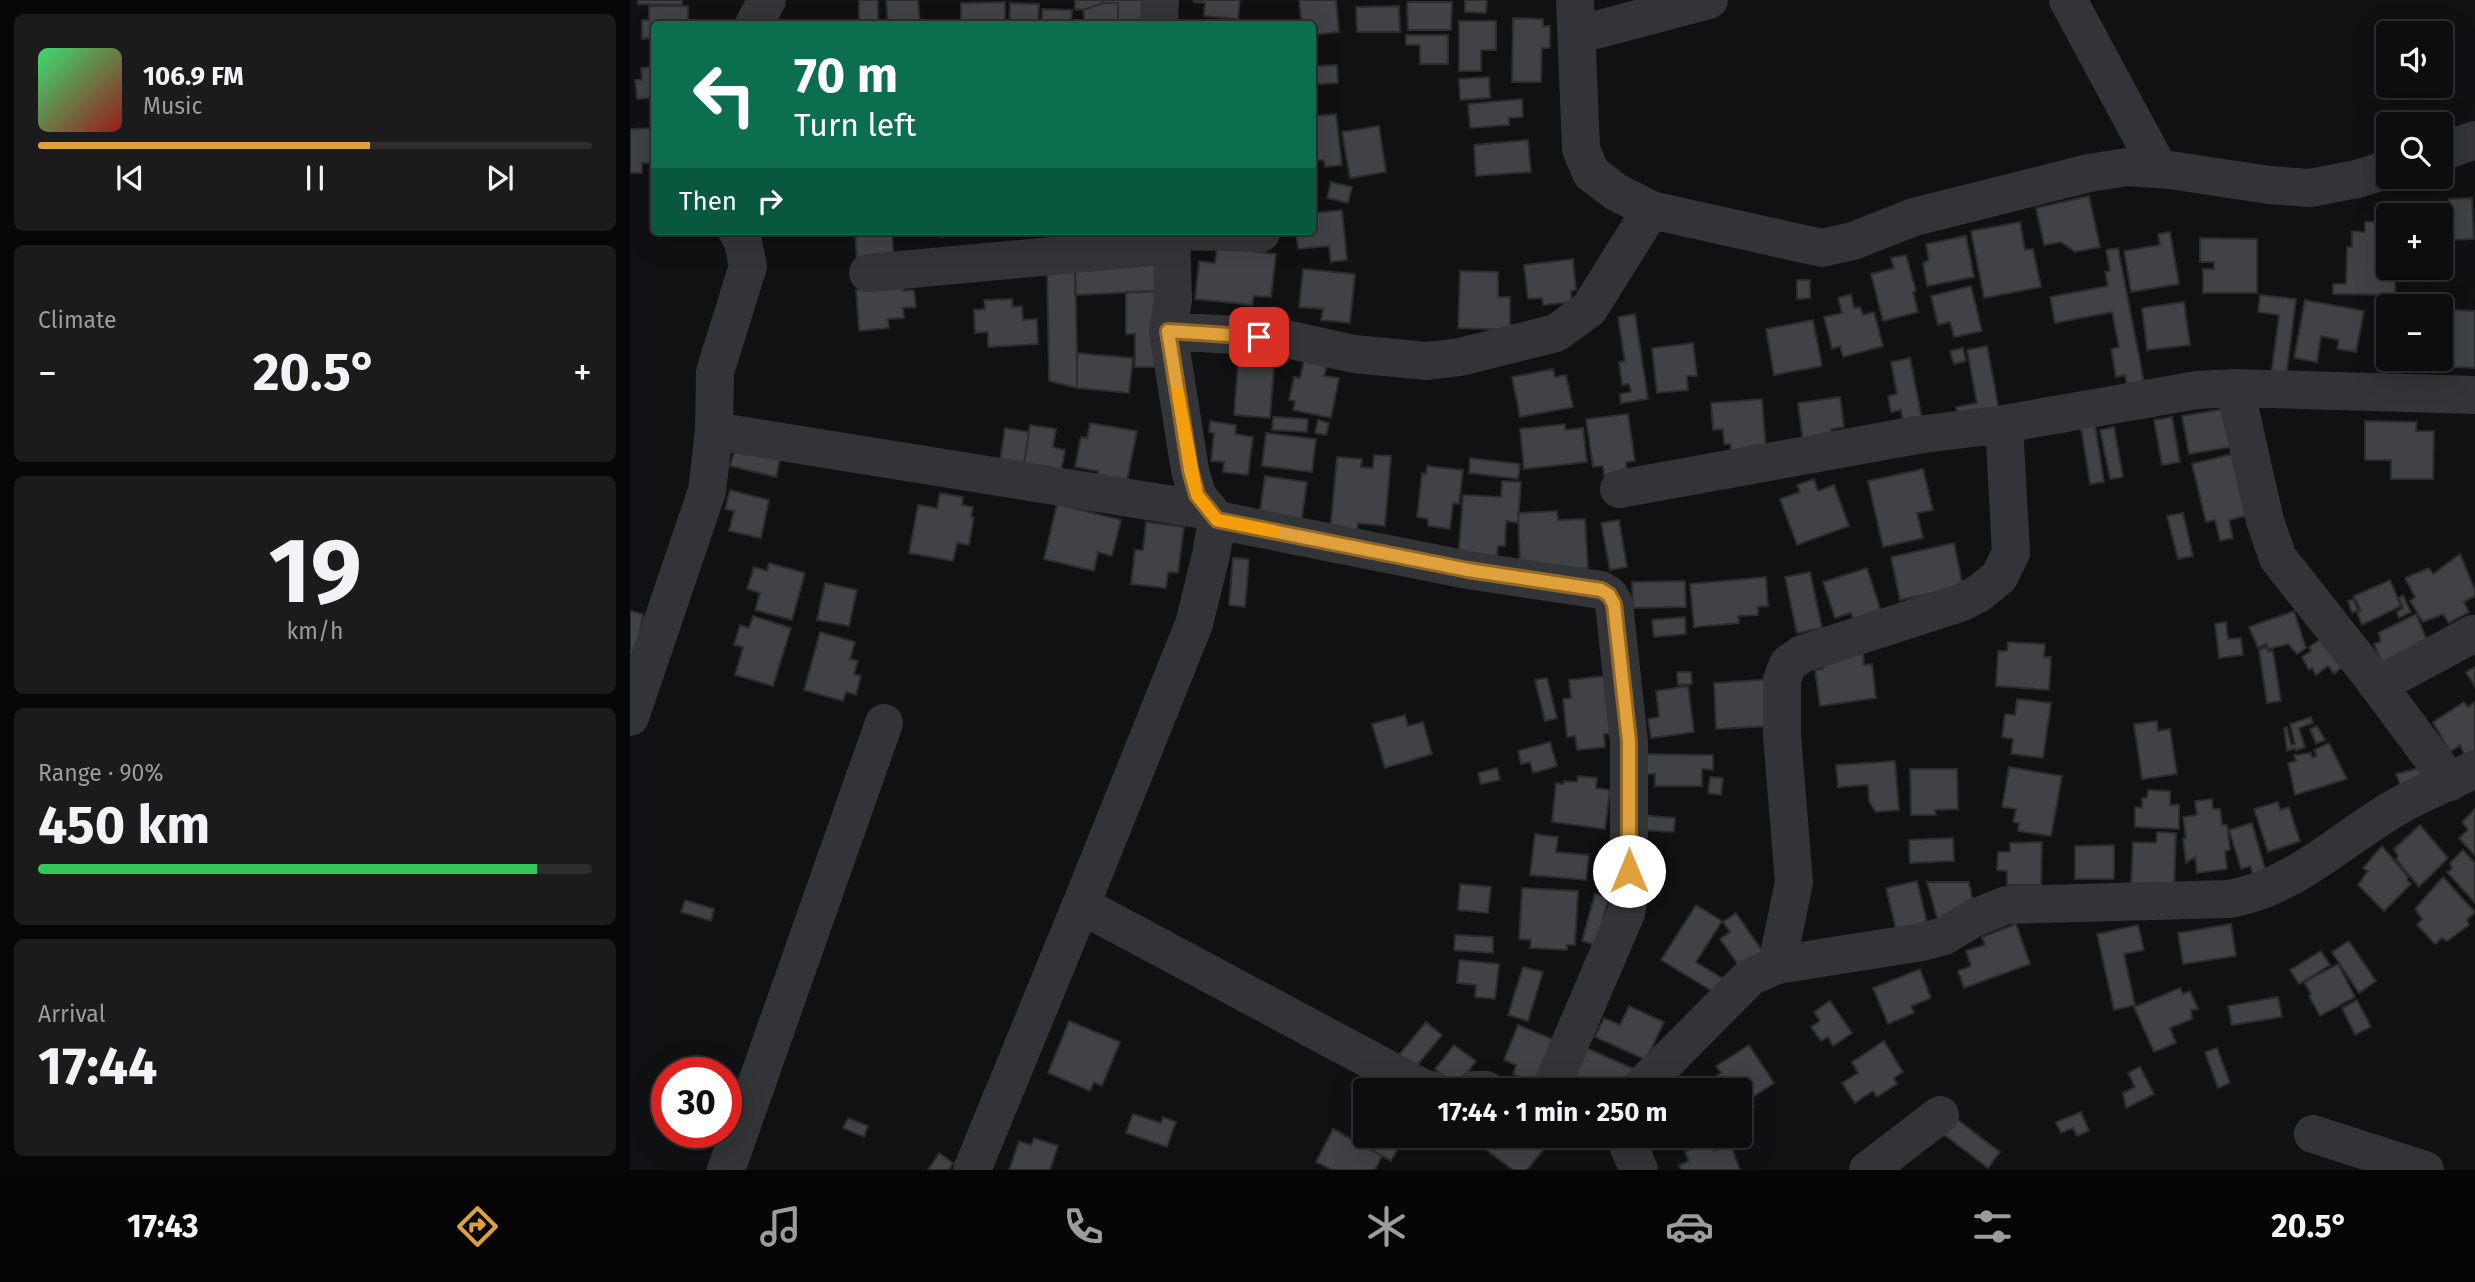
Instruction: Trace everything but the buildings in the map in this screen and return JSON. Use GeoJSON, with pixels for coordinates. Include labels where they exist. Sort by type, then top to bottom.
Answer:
{"type":"FeatureCollection","features":[{"type":"Feature","properties":{"kind":"street"},"geometry":{"type":"LineString","coordinates":[[756,21],[767,0]]}},
{"type":"Feature","properties":{"kind":"street"},"geometry":{"type":"LineString","coordinates":[[1159,21],[1160,0]]}},
{"type":"Feature","properties":{"kind":"street"},"geometry":{"type":"LineString","coordinates":[[1709,0],[1576,18],[1581,149],[1591,173],[1616,192],[1651,210],[1822,248],[1853,242],[1914,217],[2089,173],[2126,167],[2310,188],[2376,173]]}},
{"type":"Feature","properties":{"kind":"street"},"geometry":{"type":"LineString","coordinates":[[2068,0],[2159,169]]}},
{"type":"Feature","properties":{"kind":"street"},"geometry":{"type":"LineString","coordinates":[[2453,148],[2475,140]]}},
{"type":"Feature","properties":{"kind":"street"},"geometry":{"type":"LineString","coordinates":[[1168,331],[1282,338],[1354,354],[1427,361],[1460,357],[1556,333],[1589,309],[1651,210]]}},
{"type":"Feature","properties":{"kind":"street"},"geometry":{"type":"LineString","coordinates":[[630,717],[707,491],[714,430],[715,372],[748,266],[739,235]]}},
{"type":"Feature","properties":{"kind":"street"},"geometry":{"type":"LineString","coordinates":[[869,273],[1174,236],[1203,235]]}},
{"type":"Feature","properties":{"kind":"street"},"geometry":{"type":"LineString","coordinates":[[972,1170],[1194,624],[1212,555],[1213,516],[1197,495],[1190,470],[1168,331],[1173,299],[1174,236]]}},
{"type":"Feature","properties":{"kind":"street"},"geometry":{"type":"LineString","coordinates":[[1619,489],[1917,435],[2004,424],[2197,390],[2235,388],[2475,395]]}},
{"type":"Feature","properties":{"kind":"street"},"geometry":{"type":"LineString","coordinates":[[1650,1078],[1750,977],[1777,965],[1922,942],[1944,936],[1974,918],[2007,905],[2229,900],[2247,896],[2271,888],[2301,872],[2402,804],[2462,776],[2378,685],[2278,558],[2265,521],[2235,388]]}},
{"type":"Feature","properties":{"kind":"street"},"geometry":{"type":"LineString","coordinates":[[1777,965],[1794,882],[1782,736],[1782,680],[1788,664],[1802,654],[1960,603],[1978,594],[1999,577],[2011,553],[2004,424]]}},
{"type":"Feature","properties":{"kind":"street"},"geometry":{"type":"LineString","coordinates":[[714,430],[1213,516],[1468,570],[1601,590],[1609,595],[1614,604],[1629,741],[1629,897],[1626,913],[1555,1078]]}},
{"type":"Feature","properties":{"kind":"street"},"geometry":{"type":"LineString","coordinates":[[2378,685],[2473,634]]}},
{"type":"Feature","properties":{"kind":"street"},"geometry":{"type":"LineString","coordinates":[[726,1170],[884,723]]}},
{"type":"Feature","properties":{"kind":"street"},"geometry":{"type":"LineString","coordinates":[[1082,905],[1404,1078]]}},
{"type":"Feature","properties":{"kind":"street"},"geometry":{"type":"LineString","coordinates":[[1868,1170],[1940,1115]]}},
{"type":"Feature","properties":{"kind":"street"},"geometry":{"type":"LineString","coordinates":[[2313,1134],[2425,1170]]}},
{"type":"Feature","properties":{"kind":"street"},"geometry":{"type":"LineString","coordinates":[[1629,1148],[1639,1170]]}},
{"type":"Feature","properties":{"kind":"slow traffic"},"geometry":{"type":"LineString","coordinates":[[1178,393],[1190,470],[1197,495],[1217,520],[1273,531]]}},
{"type":"Feature","properties":{"kind":"route"},"geometry":{"type":"LineString","coordinates":[[1259,337],[1168,331],[1190,470],[1197,495],[1217,520],[1468,570],[1601,590],[1609,595],[1614,604],[1629,741],[1629,871]]}}]}
